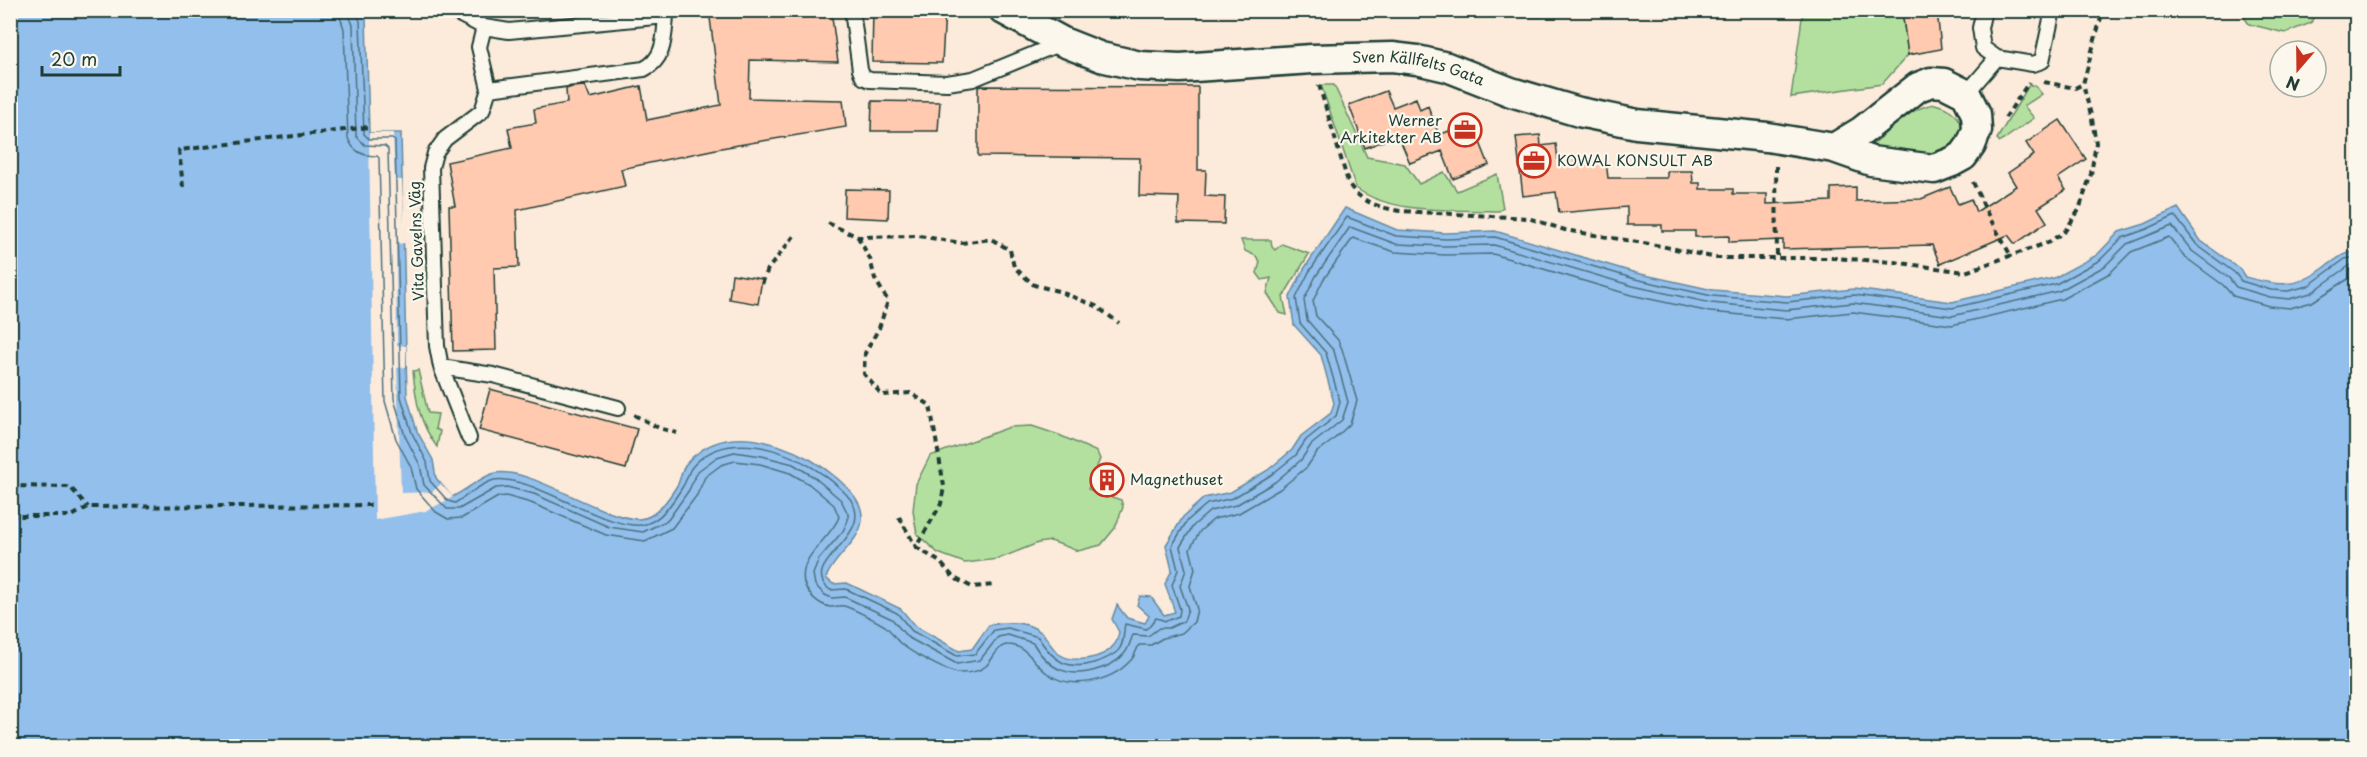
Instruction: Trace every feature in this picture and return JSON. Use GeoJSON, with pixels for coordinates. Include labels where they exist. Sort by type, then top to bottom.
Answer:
{"type":"FeatureCollection","features":[{"type":"Feature","properties":{"kind":"street","name":"Sven Källfelts Gata"},"geometry":{"type":"LineString","coordinates":[[1004,10],[1063,42],[1101,57],[1140,66],[1180,68],[1312,59],[1392,57],[1417,60],[1447,67],[1511,92],[1626,122],[1767,137],[1834,148],[1871,161],[1934,169],[1963,156],[1971,145],[1977,130],[1976,114],[1966,94]]}},
{"type":"Feature","properties":{"kind":"street"},"geometry":{"type":"LineString","coordinates":[[1834,148],[1862,132],[1918,87],[1931,82],[1944,83],[1966,94]]}},
{"type":"Feature","properties":{"kind":"lane"},"geometry":{"type":"LineString","coordinates":[[451,10],[484,27],[510,31],[665,13],[663,42],[659,56],[653,64],[644,69],[489,89],[479,47],[484,27]]}},
{"type":"Feature","properties":{"kind":"lane"},"geometry":{"type":"LineString","coordinates":[[852,10],[860,70],[863,77],[870,80],[948,83],[973,78],[1063,42]]}},
{"type":"Feature","properties":{"kind":"lane"},"geometry":{"type":"LineString","coordinates":[[1984,10],[1980,28],[1983,48],[1997,58],[2034,64],[2042,61],[2053,10]]}},
{"type":"Feature","properties":{"kind":"lane"},"geometry":{"type":"LineString","coordinates":[[1966,94],[1997,58]]}},
{"type":"Feature","properties":{"kind":"lane","name":"Vita Gavelns Väg"},"geometry":{"type":"LineString","coordinates":[[469,438],[441,368],[437,346],[431,168],[435,153],[445,139],[482,111],[489,89]]}},
{"type":"Feature","properties":{"kind":"lane"},"geometry":{"type":"LineString","coordinates":[[441,368],[493,375],[618,408]]}},
{"type":"Feature","properties":{"kind":"path"},"geometry":{"type":"LineString","coordinates":[[1312,59],[1348,182],[1354,194],[1366,201],[1400,211],[1528,218],[1565,230],[1717,258],[1893,262],[1965,272],[2049,242],[2065,231],[2079,210],[2091,174],[2096,143],[2083,84]]}},
{"type":"Feature","properties":{"kind":"path"},"geometry":{"type":"LineString","coordinates":[[183,187],[179,150],[369,127]]}},
{"type":"Feature","properties":{"kind":"path"},"geometry":{"type":"LineString","coordinates":[[1776,158],[1777,258]]}},
{"type":"Feature","properties":{"kind":"path"},"geometry":{"type":"LineString","coordinates":[[1972,179],[1988,215],[2011,256]]}},
{"type":"Feature","properties":{"kind":"path"},"geometry":{"type":"LineString","coordinates":[[828,223],[858,237],[919,236],[961,243],[991,239],[1010,249],[1014,267],[1034,285],[1058,291],[1096,306],[1119,323]]}},
{"type":"Feature","properties":{"kind":"path"},"geometry":{"type":"LineString","coordinates":[[762,284],[768,269],[794,236]]}},
{"type":"Feature","properties":{"kind":"path"},"geometry":{"type":"LineString","coordinates":[[858,237],[870,259],[875,279],[888,300],[879,328],[865,353],[864,374],[882,395],[910,393],[930,405],[944,486],[941,504],[916,547]]}},
{"type":"Feature","properties":{"kind":"path"},"geometry":{"type":"LineString","coordinates":[[618,408],[643,418],[659,428],[677,433]]}},
{"type":"Feature","properties":{"kind":"path"},"geometry":{"type":"LineString","coordinates":[[10,486],[70,487],[88,507]]}},
{"type":"Feature","properties":{"kind":"path"},"geometry":{"type":"LineString","coordinates":[[10,516],[72,516],[88,507],[375,505]]}},
{"type":"Feature","properties":{"kind":"path"},"geometry":{"type":"LineString","coordinates":[[899,517],[916,547],[940,562],[954,578],[972,587],[994,585]]}},
{"type":"Feature","properties":{"kind":"green space"},"geometry":{"type":"Polygon","coordinates":[[[1493,11],[1569,11],[1550,16],[1531,17],[1493,11]]]}},
{"type":"Feature","properties":{"kind":"green space"},"geometry":{"type":"Polygon","coordinates":[[[1803,11],[1902,11],[1908,55],[1882,84],[1791,97],[1803,11]]]}},
{"type":"Feature","properties":{"kind":"green space"},"geometry":{"type":"Polygon","coordinates":[[[2240,11],[2316,11],[2311,23],[2285,33],[2249,24],[2240,11]]]}},
{"type":"Feature","properties":{"kind":"green space"},"geometry":{"type":"Polygon","coordinates":[[[1321,85],[1334,85],[1367,157],[1405,164],[1419,184],[1444,172],[1457,191],[1497,174],[1503,208],[1499,211],[1405,207],[1371,197],[1356,188],[1321,85]]]}},
{"type":"Feature","properties":{"kind":"green space"},"geometry":{"type":"Polygon","coordinates":[[[2029,85],[2035,86],[2042,94],[2024,106],[2034,118],[2000,142],[1997,139],[2029,85]]]}},
{"type":"Feature","properties":{"kind":"green space"},"geometry":{"type":"Polygon","coordinates":[[[1935,104],[1955,114],[1963,129],[1958,143],[1948,155],[1896,154],[1871,146],[1909,114],[1935,104]]]}},
{"type":"Feature","properties":{"kind":"green space"},"geometry":{"type":"Polygon","coordinates":[[[1241,240],[1271,240],[1275,250],[1282,244],[1309,254],[1283,297],[1287,315],[1280,313],[1267,293],[1271,278],[1262,280],[1257,273],[1260,262],[1256,256],[1245,251],[1241,240]]]}},
{"type":"Feature","properties":{"kind":"green space"},"geometry":{"type":"Polygon","coordinates":[[[418,370],[428,413],[438,414],[435,429],[440,431],[437,447],[419,411],[413,371],[418,370]]]}},
{"type":"Feature","properties":{"kind":"green space"},"geometry":{"type":"Polygon","coordinates":[[[1032,426],[1097,452],[1100,459],[1088,489],[1121,500],[1123,507],[1115,528],[1101,545],[1078,551],[1051,541],[1038,543],[998,559],[965,563],[938,553],[917,534],[913,511],[916,484],[930,456],[1010,427],[1032,426]]]}},
{"type":"Feature","properties":{"kind":"water"},"geometry":{"type":"Polygon","coordinates":[[[356,10],[366,16],[369,133],[401,133],[407,396],[417,431],[433,460],[436,478],[452,497],[487,476],[507,473],[543,483],[603,510],[639,519],[651,515],[662,506],[678,484],[685,465],[706,447],[729,440],[745,439],[779,446],[796,452],[826,469],[851,492],[861,508],[860,529],[829,570],[826,578],[833,584],[847,583],[901,609],[915,626],[959,651],[972,649],[989,625],[1017,623],[1036,629],[1044,635],[1059,654],[1065,657],[1080,659],[1096,657],[1109,650],[1116,642],[1119,632],[1112,619],[1117,605],[1127,618],[1145,623],[1149,616],[1137,605],[1140,596],[1151,597],[1164,615],[1175,612],[1165,584],[1172,570],[1166,545],[1183,517],[1204,498],[1231,492],[1268,470],[1292,450],[1301,436],[1331,413],[1334,403],[1321,355],[1294,325],[1290,297],[1304,269],[1345,208],[1397,230],[1446,233],[1495,231],[1636,273],[1713,290],[1787,296],[1854,289],[1952,302],[2054,278],[2097,255],[2119,232],[2145,224],[2178,208],[2201,241],[2240,269],[2245,277],[2256,280],[2295,283],[2314,275],[2343,255],[2356,251],[2356,746],[11,746],[10,11],[356,10]]]}},
{"type":"Feature","properties":{"kind":"pier"},"geometry":{"type":"Polygon","coordinates":[[[369,133],[393,133],[395,180],[402,180],[405,243],[396,244],[397,345],[406,346],[406,367],[397,368],[401,493],[432,492],[441,484],[453,497],[426,511],[375,520],[369,133]]]}},
{"type":"Feature","properties":{"kind":"building"},"geometry":{"type":"Polygon","coordinates":[[[709,10],[831,10],[838,62],[750,60],[749,98],[843,100],[846,127],[721,148],[621,169],[625,186],[517,210],[519,267],[494,268],[496,350],[453,351],[449,206],[455,206],[447,162],[512,148],[508,128],[536,123],[534,109],[567,103],[566,89],[572,87],[585,86],[590,98],[641,86],[647,120],[721,105],[709,10]]]}},
{"type":"Feature","properties":{"kind":"building"},"geometry":{"type":"Polygon","coordinates":[[[873,10],[945,10],[942,63],[872,62],[873,10]]]}},
{"type":"Feature","properties":{"kind":"building"},"geometry":{"type":"Polygon","coordinates":[[[1902,10],[1937,10],[1941,49],[1908,55],[1902,10]]]}},
{"type":"Feature","properties":{"kind":"building"},"geometry":{"type":"Polygon","coordinates":[[[978,87],[1198,87],[1198,170],[1206,170],[1205,196],[1225,197],[1224,224],[1178,223],[1179,197],[1139,196],[1140,158],[978,156],[978,87]]]}},
{"type":"Feature","properties":{"kind":"building"},"geometry":{"type":"Polygon","coordinates":[[[1386,91],[1393,107],[1416,98],[1420,110],[1428,106],[1439,135],[1472,122],[1489,165],[1453,179],[1442,151],[1410,163],[1398,135],[1365,148],[1349,105],[1386,91]]]}},
{"type":"Feature","properties":{"kind":"building"},"geometry":{"type":"Polygon","coordinates":[[[872,101],[940,102],[938,131],[871,131],[872,101]]]}},
{"type":"Feature","properties":{"kind":"building"},"geometry":{"type":"Polygon","coordinates":[[[2060,120],[2086,159],[2058,178],[2066,190],[2038,208],[2047,222],[2015,244],[2008,235],[1940,264],[1932,245],[1783,249],[1783,240],[1729,242],[1729,236],[1695,237],[1695,231],[1662,231],[1662,225],[1627,225],[1627,207],[1559,213],[1556,192],[1523,196],[1516,137],[1540,135],[1541,146],[1556,144],[1558,159],[1574,157],[1575,164],[1606,161],[1608,178],[1667,178],[1667,171],[1692,171],[1693,183],[1700,183],[1700,189],[1733,189],[1733,194],[1767,194],[1767,204],[1831,201],[1831,188],[1856,187],[1856,201],[1921,199],[1950,187],[1958,204],[1971,199],[1976,212],[2016,186],[2008,173],[2034,155],[2026,143],[2060,120]]]}},
{"type":"Feature","properties":{"kind":"building"},"geometry":{"type":"Polygon","coordinates":[[[845,189],[889,190],[888,219],[844,217],[845,189]]]}},
{"type":"Feature","properties":{"kind":"building"},"geometry":{"type":"Polygon","coordinates":[[[732,274],[762,279],[758,304],[729,299],[732,274]]]}},
{"type":"Feature","properties":{"kind":"building"},"geometry":{"type":"Polygon","coordinates":[[[490,389],[637,429],[626,469],[479,430],[490,389]]]}},
{"type":"Feature","properties":{"kind":"place","name":"Werner Arkitekter AB"},"geometry":{"type":"Point","coordinates":[1465,130]}},
{"type":"Feature","properties":{"kind":"place","name":"KOWAL KONSULT AB"},"geometry":{"type":"Point","coordinates":[1534,161]}},
{"type":"Feature","properties":{"kind":"place","name":"Magnethuset"},"geometry":{"type":"Point","coordinates":[1107,480]}}]}
